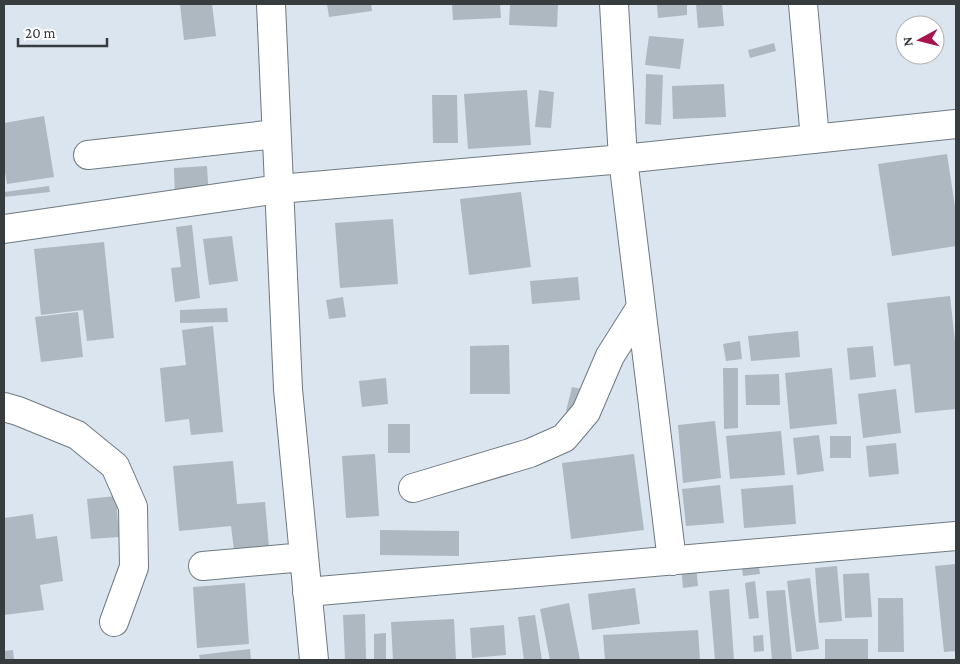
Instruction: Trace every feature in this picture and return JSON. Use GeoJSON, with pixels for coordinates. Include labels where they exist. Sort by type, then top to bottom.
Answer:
{"type":"FeatureCollection","features":[{"type":"Feature","properties":{"kind":"street"},"geometry":{"type":"LineString","coordinates":[[271,4],[288,389],[314,660]]}},
{"type":"Feature","properties":{"kind":"street"},"geometry":{"type":"LineString","coordinates":[[614,4],[623,159],[672,561]]}},
{"type":"Feature","properties":{"kind":"street"},"geometry":{"type":"LineString","coordinates":[[803,4],[816,139]]}},
{"type":"Feature","properties":{"kind":"street"},"geometry":{"type":"LineString","coordinates":[[4,229],[279,189],[623,159],[956,124]]}},
{"type":"Feature","properties":{"kind":"street"},"geometry":{"type":"LineString","coordinates":[[88,155],[276,134]]}},
{"type":"Feature","properties":{"kind":"street"},"geometry":{"type":"LineString","coordinates":[[413,488],[530,453],[564,438],[586,412],[610,356],[641,307]]}},
{"type":"Feature","properties":{"kind":"street"},"geometry":{"type":"LineString","coordinates":[[4,407],[77,435],[115,466],[134,507],[134,567],[114,622]]}},
{"type":"Feature","properties":{"kind":"street"},"geometry":{"type":"LineString","coordinates":[[307,592],[956,536]]}},
{"type":"Feature","properties":{"kind":"street"},"geometry":{"type":"LineString","coordinates":[[203,566],[304,557]]}},
{"type":"Feature","properties":{"kind":"building"},"geometry":{"type":"Polygon","coordinates":[[[180,4],[212,4],[216,36],[184,40],[180,4]]]}},
{"type":"Feature","properties":{"kind":"building"},"geometry":{"type":"Polygon","coordinates":[[[327,4],[371,4],[372,11],[329,17],[327,4]]]}},
{"type":"Feature","properties":{"kind":"building"},"geometry":{"type":"Polygon","coordinates":[[[452,4],[500,4],[501,18],[453,20],[452,4]]]}},
{"type":"Feature","properties":{"kind":"building"},"geometry":{"type":"Polygon","coordinates":[[[510,4],[558,4],[557,27],[509,25],[510,4]]]}},
{"type":"Feature","properties":{"kind":"building"},"geometry":{"type":"Polygon","coordinates":[[[687,4],[687,15],[658,18],[657,5],[687,4]]]}},
{"type":"Feature","properties":{"kind":"building"},"geometry":{"type":"Polygon","coordinates":[[[696,4],[722,4],[724,26],[698,28],[696,4]]]}},
{"type":"Feature","properties":{"kind":"building"},"geometry":{"type":"Polygon","coordinates":[[[649,36],[684,39],[680,69],[645,65],[649,36]]]}},
{"type":"Feature","properties":{"kind":"building"},"geometry":{"type":"Polygon","coordinates":[[[774,43],[776,51],[750,58],[748,50],[774,43]]]}},
{"type":"Feature","properties":{"kind":"building"},"geometry":{"type":"Polygon","coordinates":[[[646,74],[663,75],[661,125],[645,124],[646,74]]]}},
{"type":"Feature","properties":{"kind":"building"},"geometry":{"type":"Polygon","coordinates":[[[724,84],[726,117],[673,119],[672,86],[724,84]]]}},
{"type":"Feature","properties":{"kind":"building"},"geometry":{"type":"Polygon","coordinates":[[[527,90],[531,145],[468,149],[464,94],[527,90]]]}},
{"type":"Feature","properties":{"kind":"building"},"geometry":{"type":"Polygon","coordinates":[[[539,90],[554,92],[551,128],[535,127],[539,90]]]}},
{"type":"Feature","properties":{"kind":"building"},"geometry":{"type":"Polygon","coordinates":[[[432,95],[457,95],[458,143],[433,143],[432,95]]]}},
{"type":"Feature","properties":{"kind":"building"},"geometry":{"type":"Polygon","coordinates":[[[44,116],[54,177],[7,184],[4,166],[4,123],[44,116]]]}},
{"type":"Feature","properties":{"kind":"building"},"geometry":{"type":"Polygon","coordinates":[[[947,154],[956,213],[956,246],[892,256],[878,164],[947,154]]]}},
{"type":"Feature","properties":{"kind":"building"},"geometry":{"type":"Polygon","coordinates":[[[207,166],[209,200],[175,201],[174,168],[207,166]]]}},
{"type":"Feature","properties":{"kind":"building"},"geometry":{"type":"Polygon","coordinates":[[[49,186],[50,192],[4,197],[4,192],[49,186]]]}},
{"type":"Feature","properties":{"kind":"building"},"geometry":{"type":"Polygon","coordinates":[[[521,192],[531,267],[469,275],[460,199],[521,192]]]}},
{"type":"Feature","properties":{"kind":"building"},"geometry":{"type":"Polygon","coordinates":[[[393,219],[398,284],[340,288],[335,223],[393,219]]]}},
{"type":"Feature","properties":{"kind":"building"},"geometry":{"type":"Polygon","coordinates":[[[192,225],[200,298],[175,302],[171,268],[181,267],[176,227],[192,225]]]}},
{"type":"Feature","properties":{"kind":"building"},"geometry":{"type":"Polygon","coordinates":[[[232,236],[238,281],[209,285],[203,239],[232,236]]]}},
{"type":"Feature","properties":{"kind":"building"},"geometry":{"type":"Polygon","coordinates":[[[104,242],[114,338],[87,341],[83,310],[41,315],[34,249],[104,242]]]}},
{"type":"Feature","properties":{"kind":"building"},"geometry":{"type":"Polygon","coordinates":[[[578,277],[580,300],[532,304],[530,281],[578,277]]]}},
{"type":"Feature","properties":{"kind":"building"},"geometry":{"type":"Polygon","coordinates":[[[950,296],[956,350],[956,409],[915,413],[910,364],[894,366],[887,303],[950,296]]]}},
{"type":"Feature","properties":{"kind":"building"},"geometry":{"type":"Polygon","coordinates":[[[343,297],[346,317],[329,319],[326,300],[343,297]]]}},
{"type":"Feature","properties":{"kind":"building"},"geometry":{"type":"Polygon","coordinates":[[[227,308],[228,322],[180,323],[180,310],[227,308]]]}},
{"type":"Feature","properties":{"kind":"building"},"geometry":{"type":"Polygon","coordinates":[[[78,312],[83,357],[41,362],[35,317],[78,312]]]}},
{"type":"Feature","properties":{"kind":"building"},"geometry":{"type":"Polygon","coordinates":[[[213,326],[223,432],[191,435],[189,419],[165,422],[160,368],[186,365],[182,330],[213,326]]]}},
{"type":"Feature","properties":{"kind":"building"},"geometry":{"type":"Polygon","coordinates":[[[798,331],[800,357],[751,361],[748,336],[798,331]]]}},
{"type":"Feature","properties":{"kind":"building"},"geometry":{"type":"Polygon","coordinates":[[[740,341],[742,359],[726,361],[723,344],[740,341]]]}},
{"type":"Feature","properties":{"kind":"building"},"geometry":{"type":"Polygon","coordinates":[[[509,345],[510,394],[470,394],[470,346],[509,345]]]}},
{"type":"Feature","properties":{"kind":"building"},"geometry":{"type":"Polygon","coordinates":[[[873,346],[876,377],[850,380],[847,348],[873,346]]]}},
{"type":"Feature","properties":{"kind":"building"},"geometry":{"type":"Polygon","coordinates":[[[723,368],[738,368],[738,428],[724,429],[723,368]]]}},
{"type":"Feature","properties":{"kind":"building"},"geometry":{"type":"Polygon","coordinates":[[[832,368],[837,424],[790,429],[785,373],[832,368]]]}},
{"type":"Feature","properties":{"kind":"building"},"geometry":{"type":"Polygon","coordinates":[[[779,374],[780,405],[746,405],[745,375],[779,374]]]}},
{"type":"Feature","properties":{"kind":"building"},"geometry":{"type":"Polygon","coordinates":[[[386,378],[388,404],[362,407],[359,381],[386,378]]]}},
{"type":"Feature","properties":{"kind":"building"},"geometry":{"type":"Polygon","coordinates":[[[572,387],[586,390],[579,414],[566,411],[572,387]]]}},
{"type":"Feature","properties":{"kind":"building"},"geometry":{"type":"Polygon","coordinates":[[[896,389],[901,433],[863,438],[858,394],[896,389]]]}},
{"type":"Feature","properties":{"kind":"building"},"geometry":{"type":"Polygon","coordinates":[[[715,421],[721,478],[683,483],[678,425],[715,421]]]}},
{"type":"Feature","properties":{"kind":"building"},"geometry":{"type":"Polygon","coordinates":[[[388,424],[410,424],[410,453],[388,453],[388,424]]]}},
{"type":"Feature","properties":{"kind":"building"},"geometry":{"type":"Polygon","coordinates":[[[781,431],[785,475],[730,479],[726,436],[781,431]]]}},
{"type":"Feature","properties":{"kind":"building"},"geometry":{"type":"Polygon","coordinates":[[[819,435],[824,471],[797,475],[793,438],[819,435]]]}},
{"type":"Feature","properties":{"kind":"building"},"geometry":{"type":"Polygon","coordinates":[[[830,436],[851,436],[851,458],[830,458],[830,436]]]}},
{"type":"Feature","properties":{"kind":"building"},"geometry":{"type":"Polygon","coordinates":[[[896,443],[899,474],[869,477],[866,446],[896,443]]]}},
{"type":"Feature","properties":{"kind":"building"},"geometry":{"type":"Polygon","coordinates":[[[375,454],[379,516],[346,518],[342,456],[375,454]]]}},
{"type":"Feature","properties":{"kind":"building"},"geometry":{"type":"Polygon","coordinates":[[[634,454],[644,530],[571,539],[562,463],[634,454]]]}},
{"type":"Feature","properties":{"kind":"building"},"geometry":{"type":"Polygon","coordinates":[[[233,461],[237,504],[265,502],[269,547],[234,550],[231,526],[179,531],[173,466],[233,461]]]}},
{"type":"Feature","properties":{"kind":"building"},"geometry":{"type":"Polygon","coordinates":[[[720,485],[724,523],[686,526],[682,489],[720,485]]]}},
{"type":"Feature","properties":{"kind":"building"},"geometry":{"type":"Polygon","coordinates":[[[793,485],[796,524],[744,528],[741,489],[793,485]]]}},
{"type":"Feature","properties":{"kind":"building"},"geometry":{"type":"Polygon","coordinates":[[[116,496],[119,537],[91,539],[87,499],[116,496]]]}},
{"type":"Feature","properties":{"kind":"building"},"geometry":{"type":"Polygon","coordinates":[[[33,514],[36,539],[57,536],[63,581],[40,585],[44,610],[4,615],[4,518],[33,514]]]}},
{"type":"Feature","properties":{"kind":"building"},"geometry":{"type":"Polygon","coordinates":[[[380,530],[459,531],[459,556],[380,555],[380,530]]]}},
{"type":"Feature","properties":{"kind":"building"},"geometry":{"type":"Polygon","coordinates":[[[956,564],[956,651],[944,652],[935,566],[956,564]]]}},
{"type":"Feature","properties":{"kind":"building"},"geometry":{"type":"Polygon","coordinates":[[[696,566],[698,586],[683,588],[681,567],[696,566]]]}},
{"type":"Feature","properties":{"kind":"building"},"geometry":{"type":"Polygon","coordinates":[[[837,566],[842,621],[819,623],[815,568],[837,566]]]}},
{"type":"Feature","properties":{"kind":"building"},"geometry":{"type":"Polygon","coordinates":[[[759,567],[760,574],[743,576],[742,569],[759,567]]]}},
{"type":"Feature","properties":{"kind":"building"},"geometry":{"type":"Polygon","coordinates":[[[869,573],[872,617],[845,618],[843,574],[869,573]]]}},
{"type":"Feature","properties":{"kind":"building"},"geometry":{"type":"Polygon","coordinates":[[[810,578],[819,649],[796,652],[787,581],[810,578]]]}},
{"type":"Feature","properties":{"kind":"building"},"geometry":{"type":"Polygon","coordinates":[[[755,581],[759,618],[749,619],[745,583],[755,581]]]}},
{"type":"Feature","properties":{"kind":"building"},"geometry":{"type":"Polygon","coordinates":[[[245,583],[249,644],[197,648],[193,587],[245,583]]]}},
{"type":"Feature","properties":{"kind":"building"},"geometry":{"type":"Polygon","coordinates":[[[635,588],[640,624],[592,630],[588,594],[635,588]]]}},
{"type":"Feature","properties":{"kind":"building"},"geometry":{"type":"Polygon","coordinates":[[[729,589],[734,660],[715,660],[709,591],[729,589]]]}},
{"type":"Feature","properties":{"kind":"building"},"geometry":{"type":"Polygon","coordinates":[[[785,590],[792,660],[772,660],[766,591],[785,590]]]}},
{"type":"Feature","properties":{"kind":"building"},"geometry":{"type":"Polygon","coordinates":[[[878,598],[903,598],[904,652],[878,652],[878,598]]]}},
{"type":"Feature","properties":{"kind":"building"},"geometry":{"type":"Polygon","coordinates":[[[569,603],[580,660],[550,660],[540,609],[569,603]]]}},
{"type":"Feature","properties":{"kind":"building"},"geometry":{"type":"Polygon","coordinates":[[[365,614],[366,660],[345,660],[343,615],[365,614]]]}},
{"type":"Feature","properties":{"kind":"building"},"geometry":{"type":"Polygon","coordinates":[[[535,615],[542,660],[524,660],[518,617],[535,615]]]}},
{"type":"Feature","properties":{"kind":"building"},"geometry":{"type":"Polygon","coordinates":[[[454,619],[456,660],[393,660],[391,622],[454,619]]]}},
{"type":"Feature","properties":{"kind":"building"},"geometry":{"type":"Polygon","coordinates":[[[504,625],[506,655],[472,658],[470,628],[504,625]]]}},
{"type":"Feature","properties":{"kind":"building"},"geometry":{"type":"Polygon","coordinates":[[[698,630],[700,660],[605,660],[603,635],[698,630]]]}},
{"type":"Feature","properties":{"kind":"building"},"geometry":{"type":"Polygon","coordinates":[[[386,633],[386,660],[374,660],[374,634],[386,633]]]}},
{"type":"Feature","properties":{"kind":"building"},"geometry":{"type":"Polygon","coordinates":[[[763,635],[764,651],[754,652],[753,636],[763,635]]]}},
{"type":"Feature","properties":{"kind":"building"},"geometry":{"type":"Polygon","coordinates":[[[825,639],[868,639],[868,660],[825,660],[825,639]]]}},
{"type":"Feature","properties":{"kind":"building"},"geometry":{"type":"Polygon","coordinates":[[[250,649],[251,660],[200,660],[199,655],[250,649]]]}},
{"type":"Feature","properties":{"kind":"building"},"geometry":{"type":"Polygon","coordinates":[[[13,650],[14,660],[4,660],[4,651],[13,650]]]}}]}
